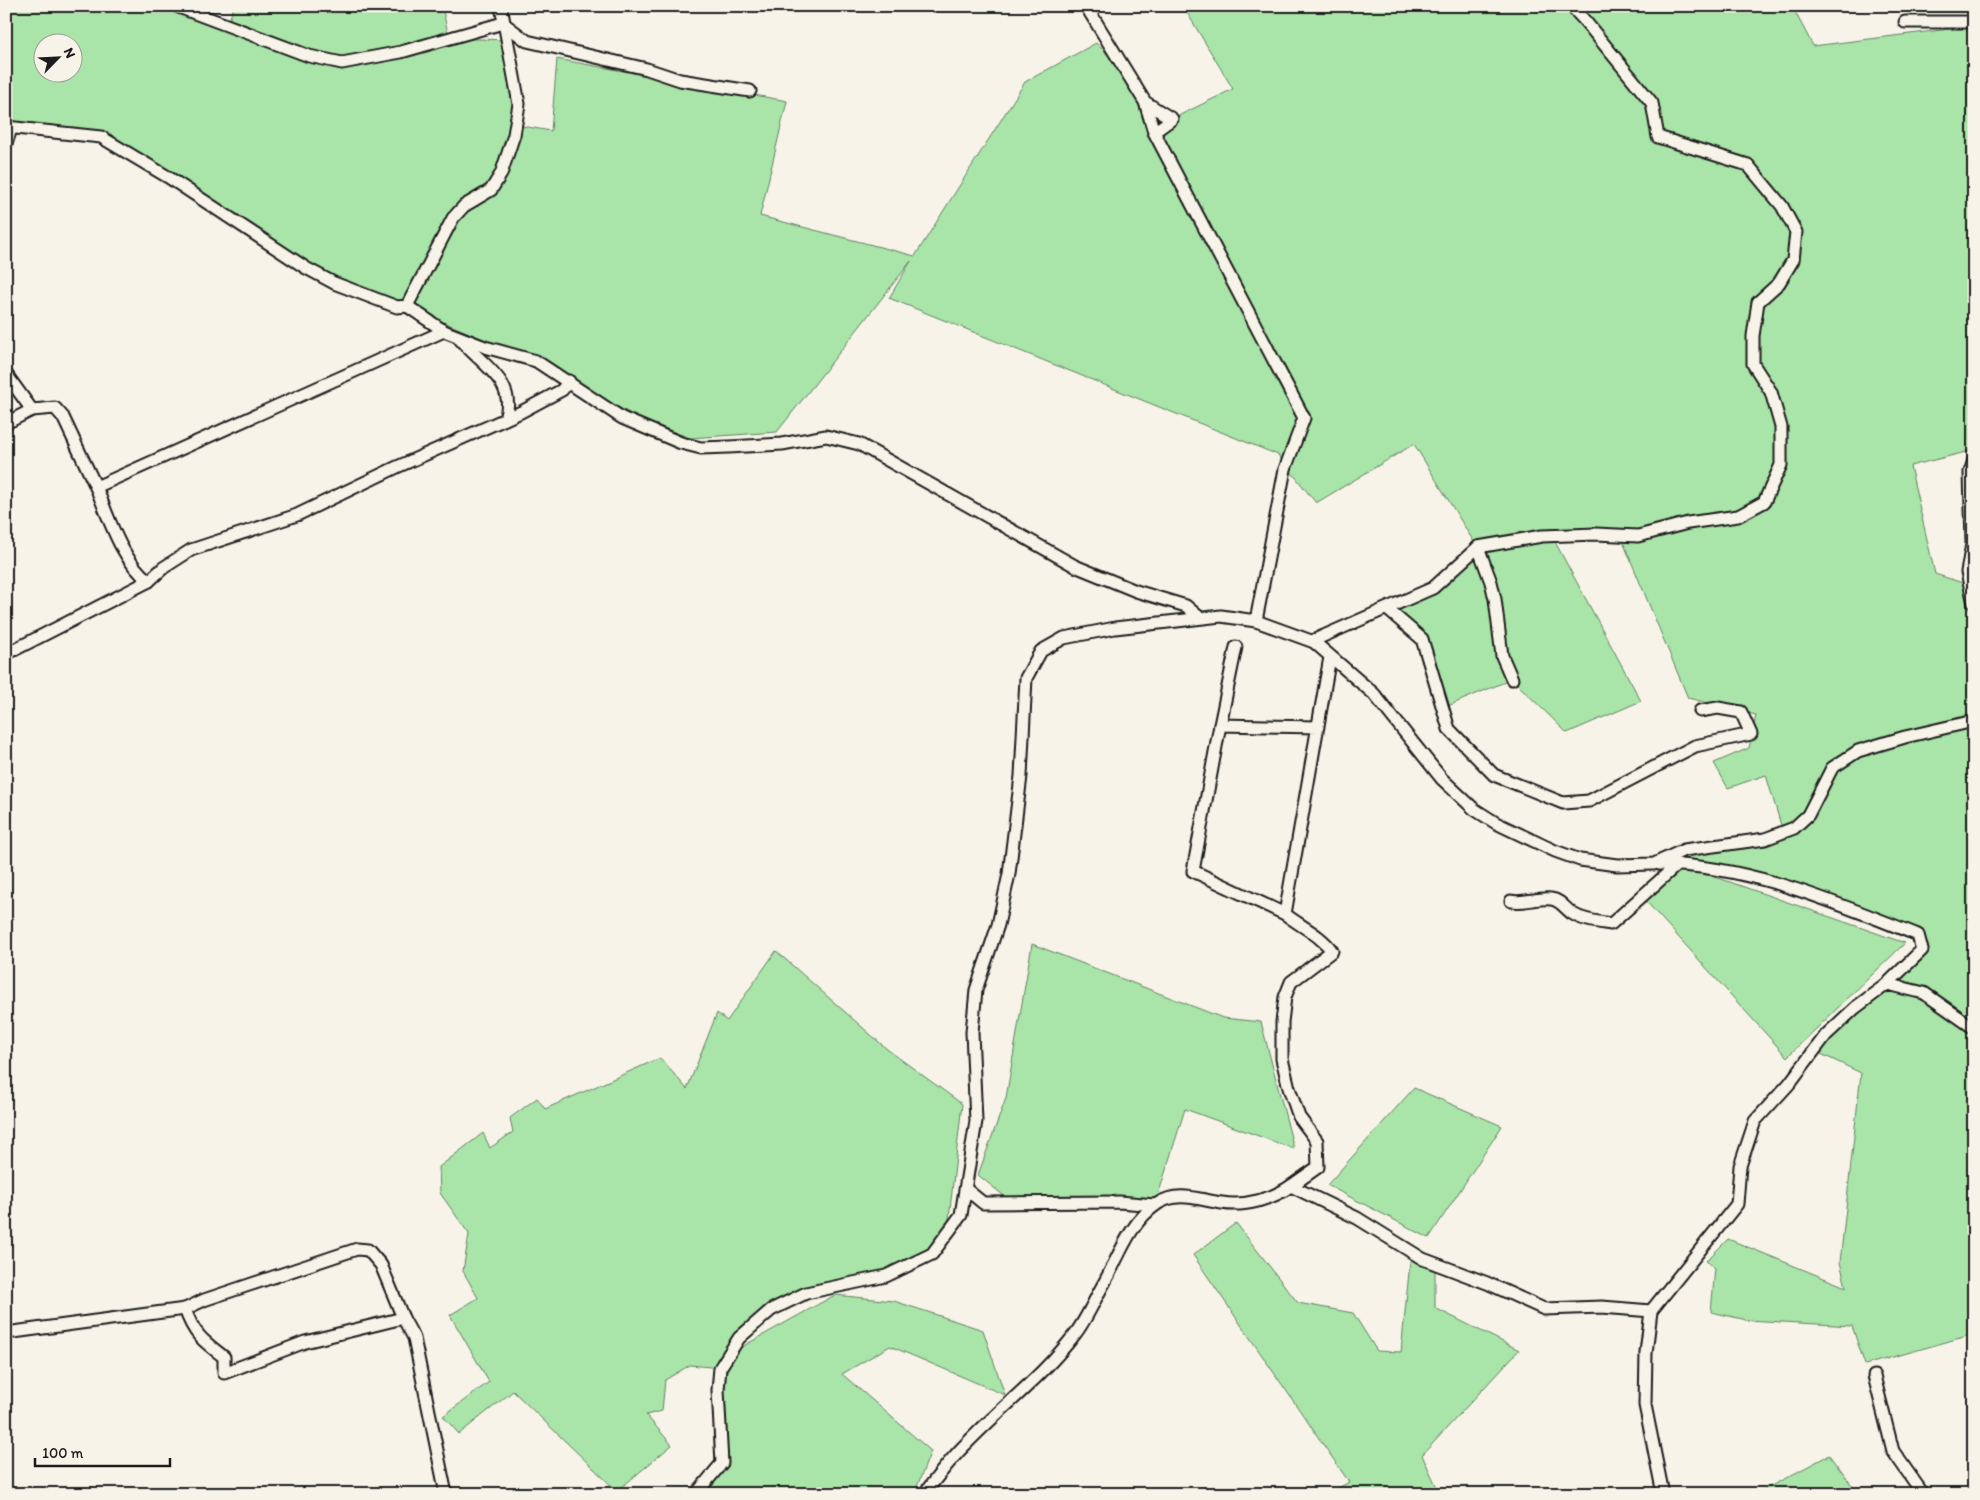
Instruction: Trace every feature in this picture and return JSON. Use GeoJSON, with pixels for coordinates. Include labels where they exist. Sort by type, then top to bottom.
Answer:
{"type":"FeatureCollection","features":[{"type":"Feature","properties":{"kind":"street"},"geometry":{"type":"LineString","coordinates":[[176,6],[300,53],[342,63],[401,52],[503,23]]}},
{"type":"Feature","properties":{"kind":"street"},"geometry":{"type":"LineString","coordinates":[[408,306],[453,218],[464,206],[492,190],[501,174],[514,135],[519,104],[513,62],[503,23],[502,6]]}},
{"type":"Feature","properties":{"kind":"street"},"geometry":{"type":"LineString","coordinates":[[1086,6],[1145,102],[1154,132],[1304,418],[1285,469],[1256,621]]}},
{"type":"Feature","properties":{"kind":"street"},"geometry":{"type":"LineString","coordinates":[[1312,641],[1433,588],[1478,547],[1542,536],[1596,534],[1638,536],[1688,523],[1738,516],[1764,502],[1781,464],[1781,426],[1771,392],[1753,364],[1753,336],[1758,302],[1779,282],[1793,260],[1796,232],[1782,206],[1748,165],[1658,137],[1652,103],[1571,6]]}},
{"type":"Feature","properties":{"kind":"street"},"geometry":{"type":"LineString","coordinates":[[1905,22],[1974,22]]}},
{"type":"Feature","properties":{"kind":"street"},"geometry":{"type":"LineString","coordinates":[[503,23],[527,40],[647,69],[680,80],[750,90]]}},
{"type":"Feature","properties":{"kind":"street"},"geometry":{"type":"LineString","coordinates":[[1145,102],[1172,119],[1154,132]]}},
{"type":"Feature","properties":{"kind":"street"},"geometry":{"type":"LineString","coordinates":[[6,144],[9,128],[101,137],[182,186],[306,268],[334,283],[397,307],[408,306],[444,331],[485,347],[536,361],[569,381],[622,418],[681,443],[701,448],[782,444],[826,436],[859,444],[1075,566],[1136,591],[1186,606],[1199,617]]}},
{"type":"Feature","properties":{"kind":"street"},"geometry":{"type":"LineString","coordinates":[[96,487],[444,331]]}},
{"type":"Feature","properties":{"kind":"street"},"geometry":{"type":"LineString","coordinates":[[457,336],[488,366],[505,388],[510,406],[505,419]]}},
{"type":"Feature","properties":{"kind":"street"},"geometry":{"type":"LineString","coordinates":[[6,374],[32,410]]}},
{"type":"Feature","properties":{"kind":"street"},"geometry":{"type":"LineString","coordinates":[[6,654],[149,581],[163,568],[191,550],[297,515],[397,467],[505,419],[562,390],[569,381]]}},
{"type":"Feature","properties":{"kind":"street"},"geometry":{"type":"LineString","coordinates":[[6,423],[32,410],[55,408],[63,417],[120,543],[138,572],[149,581]]}},
{"type":"Feature","properties":{"kind":"street"},"geometry":{"type":"LineString","coordinates":[[1974,460],[1970,472],[1972,544],[1967,572],[1974,604]]}},
{"type":"Feature","properties":{"kind":"street"},"geometry":{"type":"LineString","coordinates":[[1478,547],[1493,590],[1502,656],[1512,679]]}},
{"type":"Feature","properties":{"kind":"street"},"geometry":{"type":"LineString","coordinates":[[1387,609],[1422,639],[1449,729],[1494,775],[1563,803],[1589,800],[1695,746],[1751,734],[1741,712],[1718,708],[1700,711]]}},
{"type":"Feature","properties":{"kind":"street"},"geometry":{"type":"LineString","coordinates":[[696,1494],[722,1463],[718,1390],[720,1368],[738,1338],[771,1310],[806,1293],[886,1276],[932,1254],[961,1215],[967,1190],[976,1121],[972,1023],[976,990],[998,925],[1009,874],[1021,776],[1026,678],[1040,651],[1064,638],[1115,628],[1221,616],[1256,621],[1312,641],[1374,694],[1442,779],[1474,809],[1496,823],[1555,851],[1580,860],[1617,865],[1678,864],[1761,879],[1830,901],[1918,935],[1922,950],[1887,984],[1855,1008],[1826,1035],[1789,1084],[1755,1121],[1740,1166],[1736,1204],[1651,1311],[1646,1353],[1645,1405],[1663,1494]]}},
{"type":"Feature","properties":{"kind":"street"},"geometry":{"type":"LineString","coordinates":[[924,1494],[966,1443],[1046,1368],[1075,1334],[1111,1271],[1124,1242],[1140,1220],[1155,1205],[1171,1196],[1196,1197],[1224,1204],[1254,1202],[1280,1193],[1318,1167],[1316,1141],[1299,1117],[1282,1059],[1282,1022],[1285,996],[1291,982],[1332,951],[1325,940],[1306,930],[1285,914],[1192,871],[1236,647]]}},
{"type":"Feature","properties":{"kind":"street"},"geometry":{"type":"LineString","coordinates":[[1285,914],[1330,657]]}},
{"type":"Feature","properties":{"kind":"street"},"geometry":{"type":"LineString","coordinates":[[1654,864],[1684,850],[1765,839],[1794,828],[1808,815],[1832,768],[1858,751],[1906,737],[1974,721]]}},
{"type":"Feature","properties":{"kind":"street"},"geometry":{"type":"LineString","coordinates":[[1220,725],[1318,728]]}},
{"type":"Feature","properties":{"kind":"street"},"geometry":{"type":"LineString","coordinates":[[1512,901],[1518,903],[1551,899],[1563,904],[1572,914],[1587,920],[1612,924],[1678,864]]}},
{"type":"Feature","properties":{"kind":"street"},"geometry":{"type":"LineString","coordinates":[[1887,984],[1924,993],[1974,1028]]}},
{"type":"Feature","properties":{"kind":"street"},"geometry":{"type":"LineString","coordinates":[[1290,1186],[1357,1218],[1423,1259],[1487,1283],[1544,1309],[1602,1307],[1651,1311]]}},
{"type":"Feature","properties":{"kind":"street"},"geometry":{"type":"LineString","coordinates":[[967,1190],[983,1203]]}},
{"type":"Feature","properties":{"kind":"street"},"geometry":{"type":"LineString","coordinates":[[961,1215],[983,1203],[1119,1202],[1155,1205]]}},
{"type":"Feature","properties":{"kind":"street"},"geometry":{"type":"LineString","coordinates":[[6,1333],[185,1309],[204,1300],[358,1249],[368,1250],[381,1266],[402,1318],[414,1338],[446,1494]]}},
{"type":"Feature","properties":{"kind":"street"},"geometry":{"type":"LineString","coordinates":[[185,1309],[191,1328],[224,1357],[224,1374],[305,1342],[402,1318]]}},
{"type":"Feature","properties":{"kind":"street"},"geometry":{"type":"LineString","coordinates":[[1874,1376],[1893,1451],[1923,1494]]}},
{"type":"Feature","properties":{"kind":"green space"},"geometry":{"type":"Polygon","coordinates":[[[6,6],[162,6],[227,26],[234,6],[442,6],[449,38],[507,40],[516,125],[551,131],[557,59],[787,101],[760,216],[915,256],[1025,82],[1096,43],[1172,119],[1233,89],[1183,6],[1792,6],[1813,46],[1974,26],[1974,450],[1910,466],[1935,574],[1969,585],[1974,461],[1974,1334],[1865,1365],[1852,1326],[1747,1320],[1711,1312],[1715,1268],[1706,1261],[1728,1239],[1846,1287],[1840,1262],[1861,1073],[1821,1054],[1826,1035],[1887,984],[1913,990],[1894,978],[1922,950],[1918,935],[1801,892],[1668,858],[1783,832],[1766,775],[1728,788],[1714,763],[1749,748],[1756,715],[1688,698],[1621,537],[1555,542],[1641,701],[1567,733],[1512,679],[1443,708],[1422,639],[1387,609],[1433,588],[1477,547],[1414,444],[1316,503],[1278,455],[889,298],[911,261],[777,432],[690,438],[638,418],[536,361],[324,272],[108,142],[6,127],[6,6]]]}},
{"type":"Feature","properties":{"kind":"green space"},"geometry":{"type":"Polygon","coordinates":[[[1678,864],[1905,943],[1787,1057],[1642,897],[1678,864]]]}},
{"type":"Feature","properties":{"kind":"green space"},"geometry":{"type":"Polygon","coordinates":[[[1032,944],[1223,1018],[1261,1022],[1294,1149],[1185,1109],[1155,1205],[1013,1203],[978,1175],[1006,1098],[1032,944]]]}},
{"type":"Feature","properties":{"kind":"green space"},"geometry":{"type":"Polygon","coordinates":[[[776,951],[888,1050],[962,1104],[947,1236],[911,1265],[806,1293],[771,1310],[729,1354],[835,1295],[894,1301],[983,1330],[1005,1395],[890,1346],[842,1374],[931,1451],[914,1494],[697,1494],[722,1463],[720,1368],[690,1365],[665,1380],[662,1411],[646,1415],[672,1445],[617,1491],[513,1391],[459,1434],[443,1416],[489,1382],[450,1315],[478,1298],[463,1271],[469,1234],[440,1193],[439,1167],[483,1133],[490,1148],[513,1132],[510,1118],[537,1098],[545,1109],[660,1058],[687,1089],[717,1013],[727,1021],[776,951]]]}},
{"type":"Feature","properties":{"kind":"green space"},"geometry":{"type":"Polygon","coordinates":[[[1414,1088],[1502,1126],[1429,1238],[1327,1185],[1414,1088]]]}},
{"type":"Feature","properties":{"kind":"green space"},"geometry":{"type":"Polygon","coordinates":[[[1236,1223],[1298,1303],[1353,1313],[1377,1351],[1401,1352],[1411,1252],[1435,1263],[1435,1308],[1519,1350],[1422,1455],[1440,1494],[1328,1494],[1349,1482],[1193,1255],[1236,1223]]]}},
{"type":"Feature","properties":{"kind":"green space"},"geometry":{"type":"Polygon","coordinates":[[[1829,1455],[1857,1492],[1855,1494],[1756,1494],[1829,1455]]]}}]}
